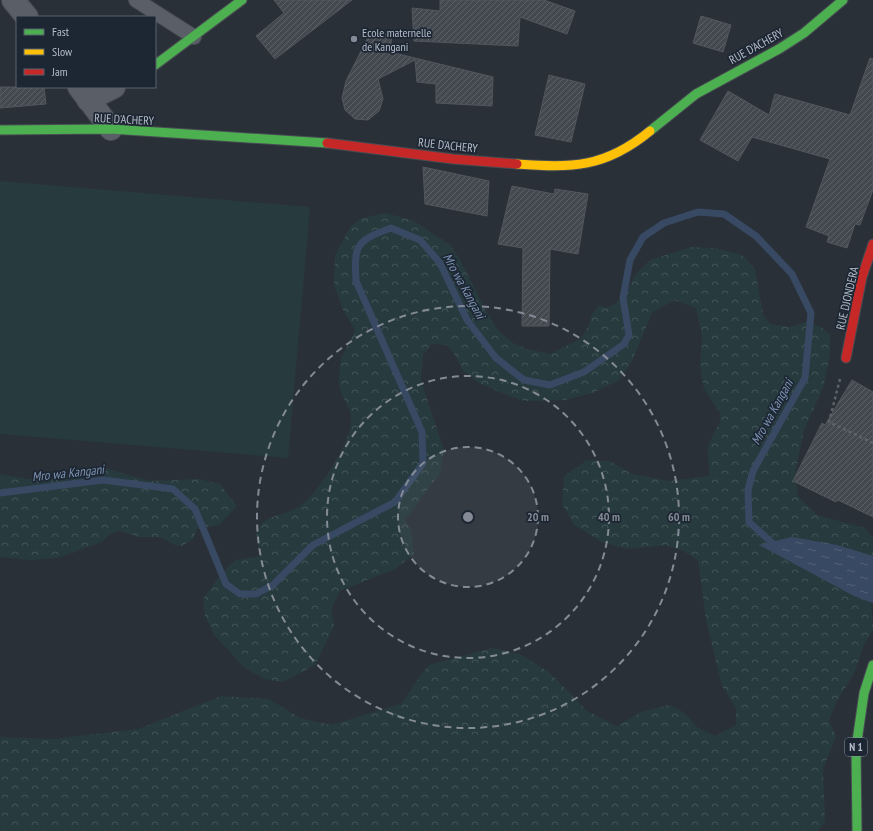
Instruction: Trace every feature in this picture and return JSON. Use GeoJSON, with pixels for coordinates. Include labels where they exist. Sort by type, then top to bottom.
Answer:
{"type":"FeatureCollection","features":[{"type":"Feature","properties":{"kind":"street"},"geometry":{"type":"LineString","coordinates":[[13,0],[27,16]]}},
{"type":"Feature","properties":{"kind":"street"},"geometry":{"type":"LineString","coordinates":[[156,64],[242,0]]}},
{"type":"Feature","properties":{"kind":"street","name":"RUE D'ACHERY"},"geometry":{"type":"LineString","coordinates":[[0,130],[110,129],[350,145],[454,159],[561,166],[588,164],[619,153],[638,141],[696,94],[779,49],[804,33],[843,0]]}},
{"type":"Feature","properties":{"kind":"street"},"geometry":{"type":"LineString","coordinates":[[110,88],[84,94],[110,129]]}},
{"type":"Feature","properties":{"kind":"street","name":"RUE DJONDERA"},"geometry":{"type":"LineString","coordinates":[[846,358],[862,277],[873,244]]}},
{"type":"Feature","properties":{"kind":"street","name":"N 1"},"geometry":{"type":"LineString","coordinates":[[857,831],[856,748],[864,693],[873,665]]}},
{"type":"Feature","properties":{"kind":"lane"},"geometry":{"type":"LineString","coordinates":[[136,0],[194,37]]}},
{"type":"Feature","properties":{"kind":"path"},"geometry":{"type":"LineString","coordinates":[[846,358],[829,422],[873,443]]}},
{"type":"Feature","properties":{"kind":"green space"},"geometry":{"type":"Polygon","coordinates":[[[0,181],[310,207],[288,458],[0,434],[0,181]]]}},
{"type":"Feature","properties":{"kind":"green space"},"geometry":{"type":"Polygon","coordinates":[[[386,213],[414,221],[450,245],[459,258],[487,313],[498,330],[513,343],[528,349],[550,354],[580,339],[588,327],[592,314],[600,305],[605,308],[617,303],[628,289],[636,274],[650,260],[691,247],[715,248],[742,255],[755,269],[763,314],[770,324],[789,327],[807,322],[821,327],[830,335],[830,355],[823,388],[804,430],[795,474],[798,496],[817,515],[865,528],[873,538],[873,581],[871,601],[873,629],[863,647],[854,674],[836,702],[829,721],[836,736],[823,769],[825,822],[818,831],[0,831],[0,737],[53,739],[138,729],[221,696],[269,699],[300,718],[331,725],[401,704],[429,665],[492,648],[520,654],[550,673],[587,711],[617,726],[641,712],[669,705],[685,713],[697,727],[715,736],[736,725],[736,708],[722,686],[706,620],[698,560],[683,551],[666,545],[627,549],[602,542],[574,525],[562,504],[564,476],[587,460],[610,461],[632,474],[669,481],[709,476],[708,445],[720,422],[720,413],[704,389],[700,367],[702,336],[696,308],[674,300],[652,313],[632,361],[618,381],[592,393],[565,400],[525,401],[509,396],[479,383],[463,371],[457,358],[447,345],[432,344],[423,355],[421,381],[444,450],[440,473],[405,520],[411,531],[414,554],[395,569],[340,591],[331,609],[334,626],[315,665],[283,682],[264,679],[244,667],[215,636],[205,616],[203,599],[221,574],[236,560],[260,556],[256,531],[266,520],[297,508],[307,500],[328,473],[347,438],[351,418],[339,384],[339,370],[342,357],[355,330],[343,310],[334,285],[335,255],[351,226],[362,218],[386,213]]]}},
{"type":"Feature","properties":{"kind":"green space"},"geometry":{"type":"Polygon","coordinates":[[[104,468],[150,481],[198,479],[220,484],[237,506],[219,525],[197,529],[193,539],[182,546],[175,545],[160,537],[139,537],[119,531],[110,534],[102,542],[57,558],[31,560],[0,557],[0,474],[28,479],[57,478],[73,472],[104,468]]]}},
{"type":"Feature","properties":{"kind":"water"},"geometry":{"type":"Polygon","coordinates":[[[792,537],[837,545],[873,556],[873,603],[854,596],[759,545],[792,537]]]}},
{"type":"Feature","properties":{"kind":"building"},"geometry":{"type":"Polygon","coordinates":[[[274,0],[352,0],[275,59],[256,36],[284,13],[274,0]]]}},
{"type":"Feature","properties":{"kind":"building"},"geometry":{"type":"Polygon","coordinates":[[[440,0],[544,0],[575,11],[567,34],[520,17],[518,46],[414,41],[412,8],[440,11],[440,0]]]}},
{"type":"Feature","properties":{"kind":"building"},"geometry":{"type":"Polygon","coordinates":[[[701,16],[731,25],[723,52],[693,43],[701,16]]]}},
{"type":"Feature","properties":{"kind":"building"},"geometry":{"type":"Polygon","coordinates":[[[370,33],[392,34],[390,52],[493,77],[492,106],[436,103],[436,84],[417,82],[415,60],[378,79],[383,99],[379,111],[368,120],[355,119],[345,110],[342,98],[346,81],[370,33]]]}},
{"type":"Feature","properties":{"kind":"building"},"geometry":{"type":"Polygon","coordinates":[[[870,58],[873,59],[873,190],[860,225],[855,224],[847,248],[827,242],[829,236],[806,227],[830,159],[752,137],[738,161],[700,140],[728,91],[769,115],[775,94],[850,115],[870,58]]]}},
{"type":"Feature","properties":{"kind":"building"},"geometry":{"type":"Polygon","coordinates":[[[549,75],[585,84],[571,142],[535,135],[549,75]]]}},
{"type":"Feature","properties":{"kind":"building"},"geometry":{"type":"Polygon","coordinates":[[[0,87],[44,88],[46,104],[0,108],[0,87]]]}},
{"type":"Feature","properties":{"kind":"building"},"geometry":{"type":"Polygon","coordinates":[[[423,167],[489,181],[487,216],[425,204],[423,167]]]}},
{"type":"Feature","properties":{"kind":"building"},"geometry":{"type":"Polygon","coordinates":[[[512,186],[554,194],[555,189],[588,194],[578,254],[550,249],[549,326],[522,326],[523,248],[498,244],[512,186]]]}},
{"type":"Feature","properties":{"kind":"building"},"geometry":{"type":"Polygon","coordinates":[[[852,380],[873,392],[873,517],[838,500],[836,502],[793,481],[822,423],[825,425],[852,380]]]}},
{"type":"Feature","properties":{"kind":"waterway","name":"Mro wa Kangani"},"geometry":{"type":"LineString","coordinates":[[0,493],[103,480],[173,489],[195,509],[226,584],[240,594],[256,594],[273,585],[313,545],[395,502],[423,463],[422,432],[356,281],[355,269],[357,251],[364,241],[379,232],[391,228],[420,240],[440,263],[467,320],[496,358],[524,380],[550,385],[584,372],[624,344],[629,335],[623,298],[630,260],[643,237],[664,223],[698,212],[724,214],[756,236],[792,274],[811,313],[805,378],[753,471],[748,490],[749,522],[778,548]]}},
{"type":"Feature","properties":{"kind":"traffic: fast"},"geometry":{"type":"LineString","coordinates":[[156,64],[242,0]]}},
{"type":"Feature","properties":{"kind":"traffic: fast"},"geometry":{"type":"LineString","coordinates":[[650,131],[696,94],[779,49],[804,33],[843,0]]}},
{"type":"Feature","properties":{"kind":"traffic: fast"},"geometry":{"type":"LineString","coordinates":[[0,130],[111,129],[327,143]]}},
{"type":"Feature","properties":{"kind":"traffic: fast"},"geometry":{"type":"LineString","coordinates":[[857,831],[856,748],[864,693],[873,665]]}},
{"type":"Feature","properties":{"kind":"traffic: slow"},"geometry":{"type":"LineString","coordinates":[[517,164],[555,166],[587,163],[603,159],[618,152],[634,143],[650,131]]}},
{"type":"Feature","properties":{"kind":"traffic: jam"},"geometry":{"type":"LineString","coordinates":[[327,143],[453,159],[517,164]]}},
{"type":"Feature","properties":{"kind":"traffic: jam"},"geometry":{"type":"LineString","coordinates":[[846,358],[862,277],[873,244]]}},
{"type":"Feature","properties":{"kind":"place","name":"Ecole maternelle de Kangani"},"geometry":{"type":"Point","coordinates":[354,39]}}]}
